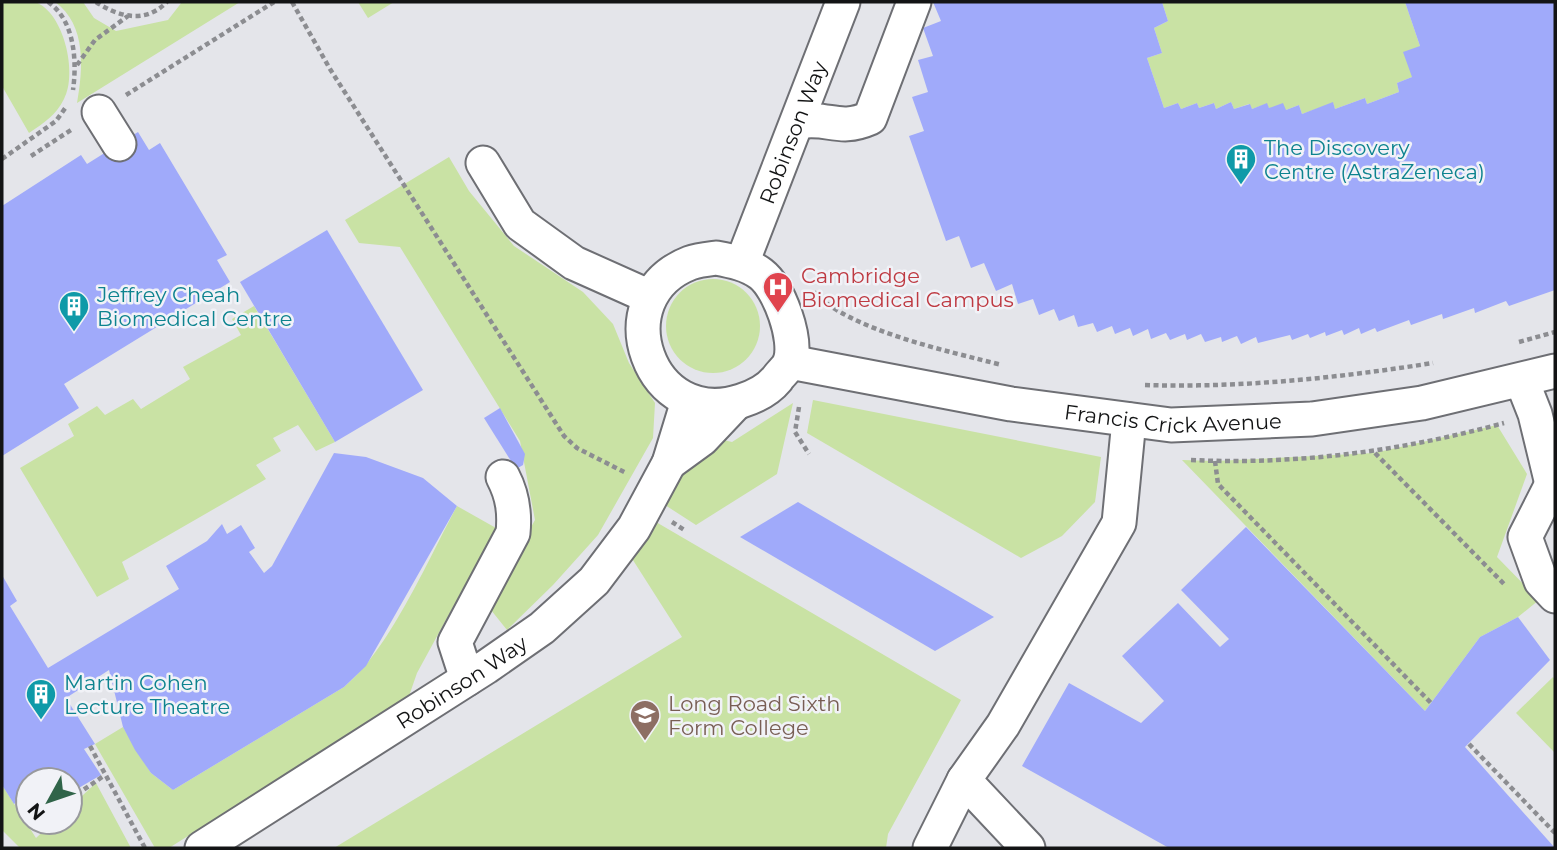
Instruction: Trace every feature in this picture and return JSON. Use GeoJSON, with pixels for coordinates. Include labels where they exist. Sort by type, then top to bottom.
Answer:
{"type":"FeatureCollection","features":[{"type":"Feature","properties":{"kind":"street","name":"Robinson Way"},"geometry":{"type":"LineString","coordinates":[[742,263],[843,2]]}},
{"type":"Feature","properties":{"kind":"street"},"geometry":{"type":"LineString","coordinates":[[798,122],[812,120],[851,126],[870,118],[914,2]]}},
{"type":"Feature","properties":{"kind":"street"},"geometry":{"type":"LineString","coordinates":[[99,113],[119,144]]}},
{"type":"Feature","properties":{"kind":"street"},"geometry":{"type":"LineString","coordinates":[[483,163],[520,224],[574,263],[650,297]]}},
{"type":"Feature","properties":{"kind":"street"},"geometry":{"type":"LineString","coordinates":[[716,258],[742,263],[762,274],[779,294],[790,338],[790,362],[772,384],[736,403],[725,406],[688,401],[667,388],[648,362],[642,331],[650,297],[669,275],[690,262],[716,258]]}},
{"type":"Feature","properties":{"kind":"street","name":"Francis Crick Avenue"},"geometry":{"type":"LineString","coordinates":[[790,362],[1011,404],[1171,425],[1312,419],[1422,403],[1555,371]]}},
{"type":"Feature","properties":{"kind":"street"},"geometry":{"type":"LineString","coordinates":[[1522,381],[1535,414],[1554,484],[1525,537],[1541,582],[1555,596]]}},
{"type":"Feature","properties":{"kind":"street","name":"Robinson Way"},"geometry":{"type":"LineString","coordinates":[[202,848],[542,628],[594,581],[634,528],[669,463],[688,401]]}},
{"type":"Feature","properties":{"kind":"street","name":"Robinson Way"},"geometry":{"type":"LineString","coordinates":[[669,463],[702,439],[736,403]]}},
{"type":"Feature","properties":{"kind":"street"},"geometry":{"type":"LineString","coordinates":[[930,848],[964,779],[1003,725],[1119,523],[1129,420]]}},
{"type":"Feature","properties":{"kind":"street"},"geometry":{"type":"LineString","coordinates":[[467,679],[455,642],[513,533],[514,515],[509,489],[503,477]]}},
{"type":"Feature","properties":{"kind":"street"},"geometry":{"type":"LineString","coordinates":[[964,779],[1028,848]]}},
{"type":"Feature","properties":{"kind":"path"},"geometry":{"type":"LineString","coordinates":[[96,2],[116,15],[129,16],[153,12],[167,2]]}},
{"type":"Feature","properties":{"kind":"path"},"geometry":{"type":"LineString","coordinates":[[31,156],[274,2]]}},
{"type":"Feature","properties":{"kind":"path"},"geometry":{"type":"LineString","coordinates":[[292,2],[330,69],[564,436],[577,448],[636,479]]}},
{"type":"Feature","properties":{"kind":"path"},"geometry":{"type":"LineString","coordinates":[[2,159],[56,121],[71,99],[76,65],[69,31],[51,3]]}},
{"type":"Feature","properties":{"kind":"path"},"geometry":{"type":"LineString","coordinates":[[76,65],[95,40],[129,16]]}},
{"type":"Feature","properties":{"kind":"path"},"geometry":{"type":"LineString","coordinates":[[809,286],[823,303],[846,316],[907,338],[1014,369]]}},
{"type":"Feature","properties":{"kind":"path"},"geometry":{"type":"LineString","coordinates":[[1518,343],[1555,332]]}},
{"type":"Feature","properties":{"kind":"path"},"geometry":{"type":"LineString","coordinates":[[1139,385],[1240,385],[1371,373],[1443,362]]}},
{"type":"Feature","properties":{"kind":"path"},"geometry":{"type":"LineString","coordinates":[[801,396],[795,432],[809,454]]}},
{"type":"Feature","properties":{"kind":"path"},"geometry":{"type":"LineString","coordinates":[[1206,423],[1218,484],[1431,703]]}},
{"type":"Feature","properties":{"kind":"path"},"geometry":{"type":"LineString","coordinates":[[1374,453],[1508,588]]}},
{"type":"Feature","properties":{"kind":"path"},"geometry":{"type":"LineString","coordinates":[[1469,744],[1555,833]]}},
{"type":"Feature","properties":{"kind":"path"},"geometry":{"type":"LineString","coordinates":[[90,746],[145,848]]}},
{"type":"Feature","properties":{"kind":"path"},"geometry":{"type":"LineString","coordinates":[[84,789],[105,775]]}},
{"type":"Feature","properties":{"kind":"green space"},"geometry":{"type":"Polygon","coordinates":[[[31,1],[45,8],[61,30],[66,45],[69,75],[64,99],[45,122],[29,133],[2,86],[2,2],[31,1]]]}},
{"type":"Feature","properties":{"kind":"green space"},"geometry":{"type":"Polygon","coordinates":[[[55,2],[83,2],[94,18],[116,31],[168,20],[182,2],[240,2],[77,103],[81,77],[78,35],[73,23],[55,2]]]}},
{"type":"Feature","properties":{"kind":"green space"},"geometry":{"type":"Polygon","coordinates":[[[358,2],[394,2],[368,18],[358,2]]]}},
{"type":"Feature","properties":{"kind":"green space"},"geometry":{"type":"Polygon","coordinates":[[[1162,2],[1405,2],[1420,46],[1412,77],[1397,83],[1399,92],[1367,104],[1365,98],[1335,109],[1333,103],[1302,114],[1299,105],[1286,110],[1269,108],[1266,104],[1252,109],[1249,104],[1234,109],[1231,102],[1216,109],[1214,103],[1199,108],[1197,103],[1181,109],[1178,103],[1164,108],[1147,58],[1162,53],[1154,28],[1168,21],[1162,2]]]}},
{"type":"Feature","properties":{"kind":"green space"},"geometry":{"type":"Polygon","coordinates":[[[449,157],[469,191],[514,246],[583,292],[613,324],[629,363],[655,403],[653,438],[598,535],[507,630],[487,605],[535,520],[520,441],[400,247],[359,243],[345,220],[449,157]]]}},
{"type":"Feature","properties":{"kind":"green space"},"geometry":{"type":"Polygon","coordinates":[[[713,279],[731,283],[746,293],[756,308],[760,326],[756,344],[746,359],[731,369],[713,373],[695,369],[680,359],[670,344],[666,326],[670,308],[680,293],[695,283],[713,279]]]}},
{"type":"Feature","properties":{"kind":"green space"},"geometry":{"type":"Polygon","coordinates":[[[254,306],[335,442],[316,451],[298,425],[273,438],[281,451],[256,465],[266,479],[122,562],[129,579],[97,597],[20,468],[74,436],[68,424],[97,406],[105,415],[133,399],[141,409],[190,379],[183,367],[241,335],[232,319],[254,306]]]}},
{"type":"Feature","properties":{"kind":"green space"},"geometry":{"type":"Polygon","coordinates":[[[813,400],[1101,457],[1095,502],[1062,536],[1021,558],[807,433],[813,400]]]}},
{"type":"Feature","properties":{"kind":"green space"},"geometry":{"type":"Polygon","coordinates":[[[793,403],[777,474],[696,525],[665,505],[690,462],[715,438],[732,442],[793,403]]]}},
{"type":"Feature","properties":{"kind":"green space"},"geometry":{"type":"Polygon","coordinates":[[[1497,425],[1527,474],[1497,557],[1539,600],[1518,617],[1480,637],[1425,711],[1182,460],[1215,461],[1374,453],[1497,425]]]}},
{"type":"Feature","properties":{"kind":"green space"},"geometry":{"type":"Polygon","coordinates":[[[457,506],[496,528],[417,673],[409,696],[169,848],[155,848],[95,744],[123,727],[151,773],[173,790],[344,687],[360,671],[392,628],[457,506]]]}},
{"type":"Feature","properties":{"kind":"green space"},"geometry":{"type":"Polygon","coordinates":[[[656,522],[961,700],[888,834],[886,848],[334,848],[682,637],[631,557],[656,522]]]}},
{"type":"Feature","properties":{"kind":"green space"},"geometry":{"type":"Polygon","coordinates":[[[1553,677],[1555,680],[1555,753],[1516,713],[1553,677]]]}},
{"type":"Feature","properties":{"kind":"green space"},"geometry":{"type":"Polygon","coordinates":[[[96,783],[131,848],[20,848],[2,830],[2,785],[14,804],[14,836],[84,836],[84,794],[96,783]]]}},
{"type":"Feature","properties":{"kind":"building","name":"The Discovery Centre (AstraZeneca)"},"geometry":{"type":"Polygon","coordinates":[[[933,2],[1162,2],[1168,21],[1154,28],[1162,53],[1147,58],[1164,108],[1178,103],[1181,109],[1197,103],[1199,108],[1214,103],[1216,109],[1231,102],[1234,109],[1250,104],[1252,109],[1267,103],[1269,108],[1283,103],[1286,110],[1299,105],[1302,114],[1333,102],[1335,109],[1365,98],[1367,104],[1399,92],[1397,83],[1412,77],[1403,52],[1420,46],[1405,2],[1555,2],[1555,290],[1509,306],[1506,301],[1475,313],[1474,308],[1443,319],[1442,314],[1411,325],[1409,320],[1377,332],[1375,328],[1361,334],[1359,328],[1344,335],[1342,330],[1326,336],[1325,332],[1310,338],[1308,334],[1292,340],[1290,335],[1258,343],[1256,337],[1241,344],[1237,336],[1222,342],[1221,337],[1205,342],[1201,334],[1187,340],[1185,334],[1170,340],[1166,333],[1151,339],[1148,329],[1133,336],[1130,328],[1115,334],[1112,326],[1097,332],[1093,323],[1078,327],[1074,315],[1059,321],[1054,309],[1039,315],[1033,299],[1018,304],[1012,284],[996,291],[984,263],[971,268],[959,236],[946,241],[909,136],[924,131],[912,97],[928,92],[918,60],[933,56],[923,28],[941,21],[933,2]]]}},
{"type":"Feature","properties":{"kind":"building","name":"Jeffrey Cheah Biomedical Centre"},"geometry":{"type":"Polygon","coordinates":[[[138,132],[149,150],[160,143],[227,255],[217,260],[230,282],[64,384],[79,408],[2,456],[2,206],[81,155],[87,164],[138,132]]]}},
{"type":"Feature","properties":{"kind":"building"},"geometry":{"type":"Polygon","coordinates":[[[327,230],[423,390],[335,442],[240,282],[327,230]]]}},
{"type":"Feature","properties":{"kind":"building"},"geometry":{"type":"Polygon","coordinates":[[[500,408],[525,454],[523,465],[516,469],[484,418],[500,408]]]}},
{"type":"Feature","properties":{"kind":"building"},"geometry":{"type":"Polygon","coordinates":[[[334,453],[366,457],[423,478],[457,506],[366,666],[344,687],[173,790],[151,773],[135,750],[123,727],[109,670],[66,698],[95,744],[84,749],[101,775],[84,785],[84,766],[14,766],[14,804],[2,785],[2,575],[17,601],[10,606],[48,668],[179,589],[166,566],[207,541],[222,524],[227,534],[241,525],[255,548],[249,552],[264,573],[272,566],[334,453]]]}},
{"type":"Feature","properties":{"kind":"building"},"geometry":{"type":"Polygon","coordinates":[[[798,502],[994,617],[935,651],[740,537],[798,502]]]}},
{"type":"Feature","properties":{"kind":"building"},"geometry":{"type":"Polygon","coordinates":[[[1246,527],[1425,711],[1480,637],[1518,617],[1550,660],[1465,747],[1555,848],[1169,848],[1022,766],[1069,683],[1141,723],[1164,701],[1122,656],[1178,603],[1220,647],[1229,639],[1181,590],[1246,527]]]}},
{"type":"Feature","properties":{"kind":"place","name":"The Discovery Centre (AstraZeneca)"},"geometry":{"type":"Point","coordinates":[1241,186]}},
{"type":"Feature","properties":{"kind":"place","name":"Cambridge Biomedical Campus"},"geometry":{"type":"Point","coordinates":[778,314]}},
{"type":"Feature","properties":{"kind":"place","name":"Jeffrey Cheah Biomedical Centre"},"geometry":{"type":"Point","coordinates":[74,333]}},
{"type":"Feature","properties":{"kind":"place","name":"Martin Cohen Lecture Theatre"},"geometry":{"type":"Point","coordinates":[41,721]}},
{"type":"Feature","properties":{"kind":"place","name":"Long Road Sixth Form College"},"geometry":{"type":"Point","coordinates":[645,742]}}]}
